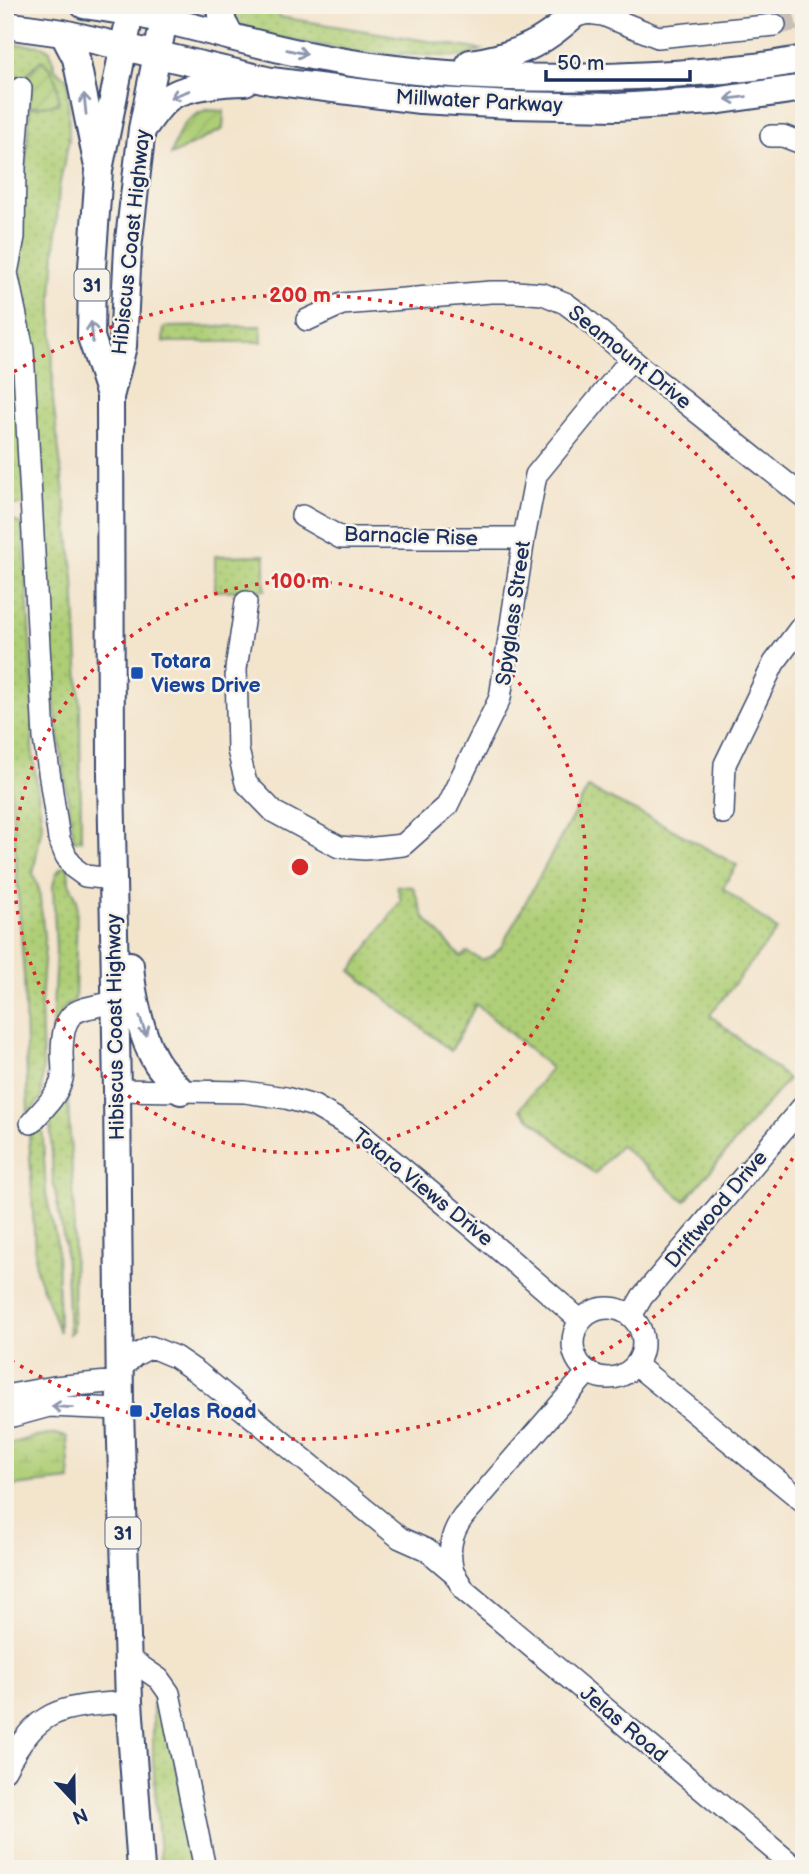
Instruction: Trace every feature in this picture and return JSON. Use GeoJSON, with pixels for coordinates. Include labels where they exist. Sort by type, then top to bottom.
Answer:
{"type":"FeatureCollection","features":[{"type":"Feature","properties":{"kind":"main road","name":"Millwater Parkway"},"geometry":{"type":"LineString","coordinates":[[85,5],[165,13],[231,37],[328,59],[419,70],[537,78],[598,78],[726,70],[804,59]]}},
{"type":"Feature","properties":{"kind":"main road"},"geometry":{"type":"LineString","coordinates":[[219,5],[223,23],[231,37]]}},
{"type":"Feature","properties":{"kind":"main road","name":"Hibiscus Coast Highway"},"geometry":{"type":"LineString","coordinates":[[110,397],[91,337],[92,267],[99,170],[131,8]]}},
{"type":"Feature","properties":{"kind":"main road"},"geometry":{"type":"LineString","coordinates":[[419,70],[514,55],[543,40],[578,11]]}},
{"type":"Feature","properties":{"kind":"main road","name":"Hibiscus Coast Highway"},"geometry":{"type":"LineString","coordinates":[[141,1869],[129,1702],[119,1376],[110,397],[123,346],[128,248],[142,129],[165,13]]}},
{"type":"Feature","properties":{"kind":"main road","name":"Millwater Parkway"},"geometry":{"type":"LineString","coordinates":[[5,25],[64,33],[271,81],[420,100],[599,107],[715,101],[804,88]]}},
{"type":"Feature","properties":{"kind":"main road"},"geometry":{"type":"LineString","coordinates":[[64,33],[76,58],[86,118],[99,170]]}},
{"type":"Feature","properties":{"kind":"main road"},"geometry":{"type":"LineString","coordinates":[[142,129],[173,95],[232,82],[271,81]]}},
{"type":"Feature","properties":{"kind":"main road"},"geometry":{"type":"LineString","coordinates":[[113,914],[129,946],[132,994],[152,1051],[158,1065],[181,1091]]}},
{"type":"Feature","properties":{"kind":"street"},"geometry":{"type":"LineString","coordinates":[[578,11],[603,15],[647,34],[669,37],[775,25]]}},
{"type":"Feature","properties":{"kind":"street"},"geometry":{"type":"LineString","coordinates":[[21,88],[13,236],[7,273],[23,350],[44,738],[59,839],[66,856],[74,868],[85,876],[113,879]]}},
{"type":"Feature","properties":{"kind":"street"},"geometry":{"type":"LineString","coordinates":[[771,136],[783,136],[804,144]]}},
{"type":"Feature","properties":{"kind":"street","name":"Seamount Drive"},"geometry":{"type":"LineString","coordinates":[[307,320],[342,303],[491,292],[543,294],[572,309],[804,497]]}},
{"type":"Feature","properties":{"kind":"street","name":"Spyglass Street"},"geometry":{"type":"LineString","coordinates":[[246,601],[236,669],[238,750],[246,783],[274,812],[339,847],[365,849],[403,845],[447,806],[500,698],[536,475],[631,359]]}},
{"type":"Feature","properties":{"kind":"street","name":"Barnacle Rise"},"geometry":{"type":"LineString","coordinates":[[302,516],[341,538],[524,538]]}},
{"type":"Feature","properties":{"kind":"street"},"geometry":{"type":"LineString","coordinates":[[723,813],[725,764],[775,663],[804,623]]}},
{"type":"Feature","properties":{"kind":"street"},"geometry":{"type":"LineString","coordinates":[[31,1123],[57,1092],[62,1078],[62,1031],[66,1021],[76,1011],[115,1002]]}},
{"type":"Feature","properties":{"kind":"street","name":"Totara Views Drive"},"geometry":{"type":"LineString","coordinates":[[117,1090],[245,1092],[286,1098],[314,1106],[356,1130],[475,1228],[581,1321]]}},
{"type":"Feature","properties":{"kind":"street","name":"Driftwood Drive"},"geometry":{"type":"LineString","coordinates":[[631,1316],[642,1297],[804,1105]]}},
{"type":"Feature","properties":{"kind":"street"},"geometry":{"type":"LineString","coordinates":[[605,1308],[623,1311],[631,1316],[643,1334],[642,1356],[636,1365],[628,1372],[608,1378],[588,1372],[575,1354],[575,1331],[581,1321],[587,1315],[605,1308]]}},
{"type":"Feature","properties":{"kind":"street","name":"Jelas Road"},"geometry":{"type":"LineString","coordinates":[[119,1376],[134,1356],[151,1348],[175,1357],[197,1372],[400,1538],[427,1550],[453,1572],[466,1591],[797,1869]]}},
{"type":"Feature","properties":{"kind":"street"},"geometry":{"type":"LineString","coordinates":[[636,1365],[804,1502]]}},
{"type":"Feature","properties":{"kind":"street"},"geometry":{"type":"LineString","coordinates":[[453,1572],[449,1555],[456,1527],[544,1420],[588,1372]]}},
{"type":"Feature","properties":{"kind":"street"},"geometry":{"type":"LineString","coordinates":[[5,1396],[119,1376]]}},
{"type":"Feature","properties":{"kind":"street"},"geometry":{"type":"LineString","coordinates":[[5,1418],[49,1406],[120,1409]]}},
{"type":"Feature","properties":{"kind":"street"},"geometry":{"type":"LineString","coordinates":[[127,1657],[159,1679],[169,1693],[205,1869]]}},
{"type":"Feature","properties":{"kind":"street"},"geometry":{"type":"LineString","coordinates":[[5,1770],[19,1743],[41,1720],[54,1712],[129,1702]]}},
{"type":"Feature","properties":{"kind":"green space"},"geometry":{"type":"Polygon","coordinates":[[[228,5],[273,5],[280,17],[482,50],[464,57],[358,52],[258,34],[240,25],[228,5]]]}},
{"type":"Feature","properties":{"kind":"green space"},"geometry":{"type":"Polygon","coordinates":[[[5,43],[42,46],[50,51],[55,69],[68,80],[69,140],[59,187],[52,296],[53,400],[74,578],[80,707],[81,840],[74,841],[46,648],[19,247],[30,107],[58,104],[58,91],[53,74],[41,60],[24,78],[7,74],[5,84],[5,43]]]}},
{"type":"Feature","properties":{"kind":"green space"},"geometry":{"type":"Polygon","coordinates":[[[41,60],[55,79],[58,104],[30,107],[29,85],[24,78],[41,60]]]}},
{"type":"Feature","properties":{"kind":"green space"},"geometry":{"type":"Polygon","coordinates":[[[206,110],[224,111],[223,129],[171,155],[182,127],[191,118],[206,110]]]}},
{"type":"Feature","properties":{"kind":"green space"},"geometry":{"type":"Polygon","coordinates":[[[5,293],[12,308],[26,504],[13,505],[5,502],[5,293]]]}},
{"type":"Feature","properties":{"kind":"green space"},"geometry":{"type":"Polygon","coordinates":[[[261,326],[262,342],[163,342],[164,327],[261,326]]]}},
{"type":"Feature","properties":{"kind":"green space"},"geometry":{"type":"Polygon","coordinates":[[[5,514],[23,525],[33,688],[32,748],[42,825],[33,874],[39,889],[45,946],[41,1005],[43,1066],[41,1098],[28,1115],[24,977],[5,707],[5,514]]]}},
{"type":"Feature","properties":{"kind":"green space"},"geometry":{"type":"Polygon","coordinates":[[[265,555],[265,590],[215,591],[215,556],[265,555]]]}},
{"type":"Feature","properties":{"kind":"green space"},"geometry":{"type":"Polygon","coordinates":[[[588,788],[737,865],[723,888],[777,930],[710,1015],[788,1079],[685,1201],[620,1145],[595,1174],[520,1109],[551,1068],[476,1004],[451,1051],[351,971],[401,900],[397,886],[413,887],[424,917],[461,957],[467,952],[482,960],[492,956],[501,947],[588,788]]]}},
{"type":"Feature","properties":{"kind":"green space"},"geometry":{"type":"Polygon","coordinates":[[[68,866],[69,883],[77,899],[75,1000],[62,1010],[58,1028],[59,1081],[49,1092],[56,951],[53,886],[56,874],[61,868],[68,866]]]}},
{"type":"Feature","properties":{"kind":"green space"},"geometry":{"type":"Polygon","coordinates":[[[67,1083],[74,1209],[73,1330],[69,1334],[65,1246],[53,1180],[50,1116],[67,1083]]]}},
{"type":"Feature","properties":{"kind":"green space"},"geometry":{"type":"Polygon","coordinates":[[[42,1120],[46,1194],[57,1243],[59,1332],[36,1270],[29,1136],[42,1120]]]}},
{"type":"Feature","properties":{"kind":"green space"},"geometry":{"type":"Polygon","coordinates":[[[56,1434],[67,1437],[70,1480],[5,1487],[5,1445],[56,1434]]]}},
{"type":"Feature","properties":{"kind":"green space"},"geometry":{"type":"Polygon","coordinates":[[[153,1691],[162,1698],[198,1869],[161,1869],[153,1761],[153,1691]]]}},
{"type":"Feature","properties":{"kind":"tunnel"},"geometry":{"type":"LineString","coordinates":[[775,25],[804,18]]}},
{"type":"Feature","properties":{"kind":"place","name":"Totara Views Drive"},"geometry":{"type":"Point","coordinates":[137,673]}},
{"type":"Feature","properties":{"kind":"place","name":"Jelas Road"},"geometry":{"type":"Point","coordinates":[136,1411]}}]}
